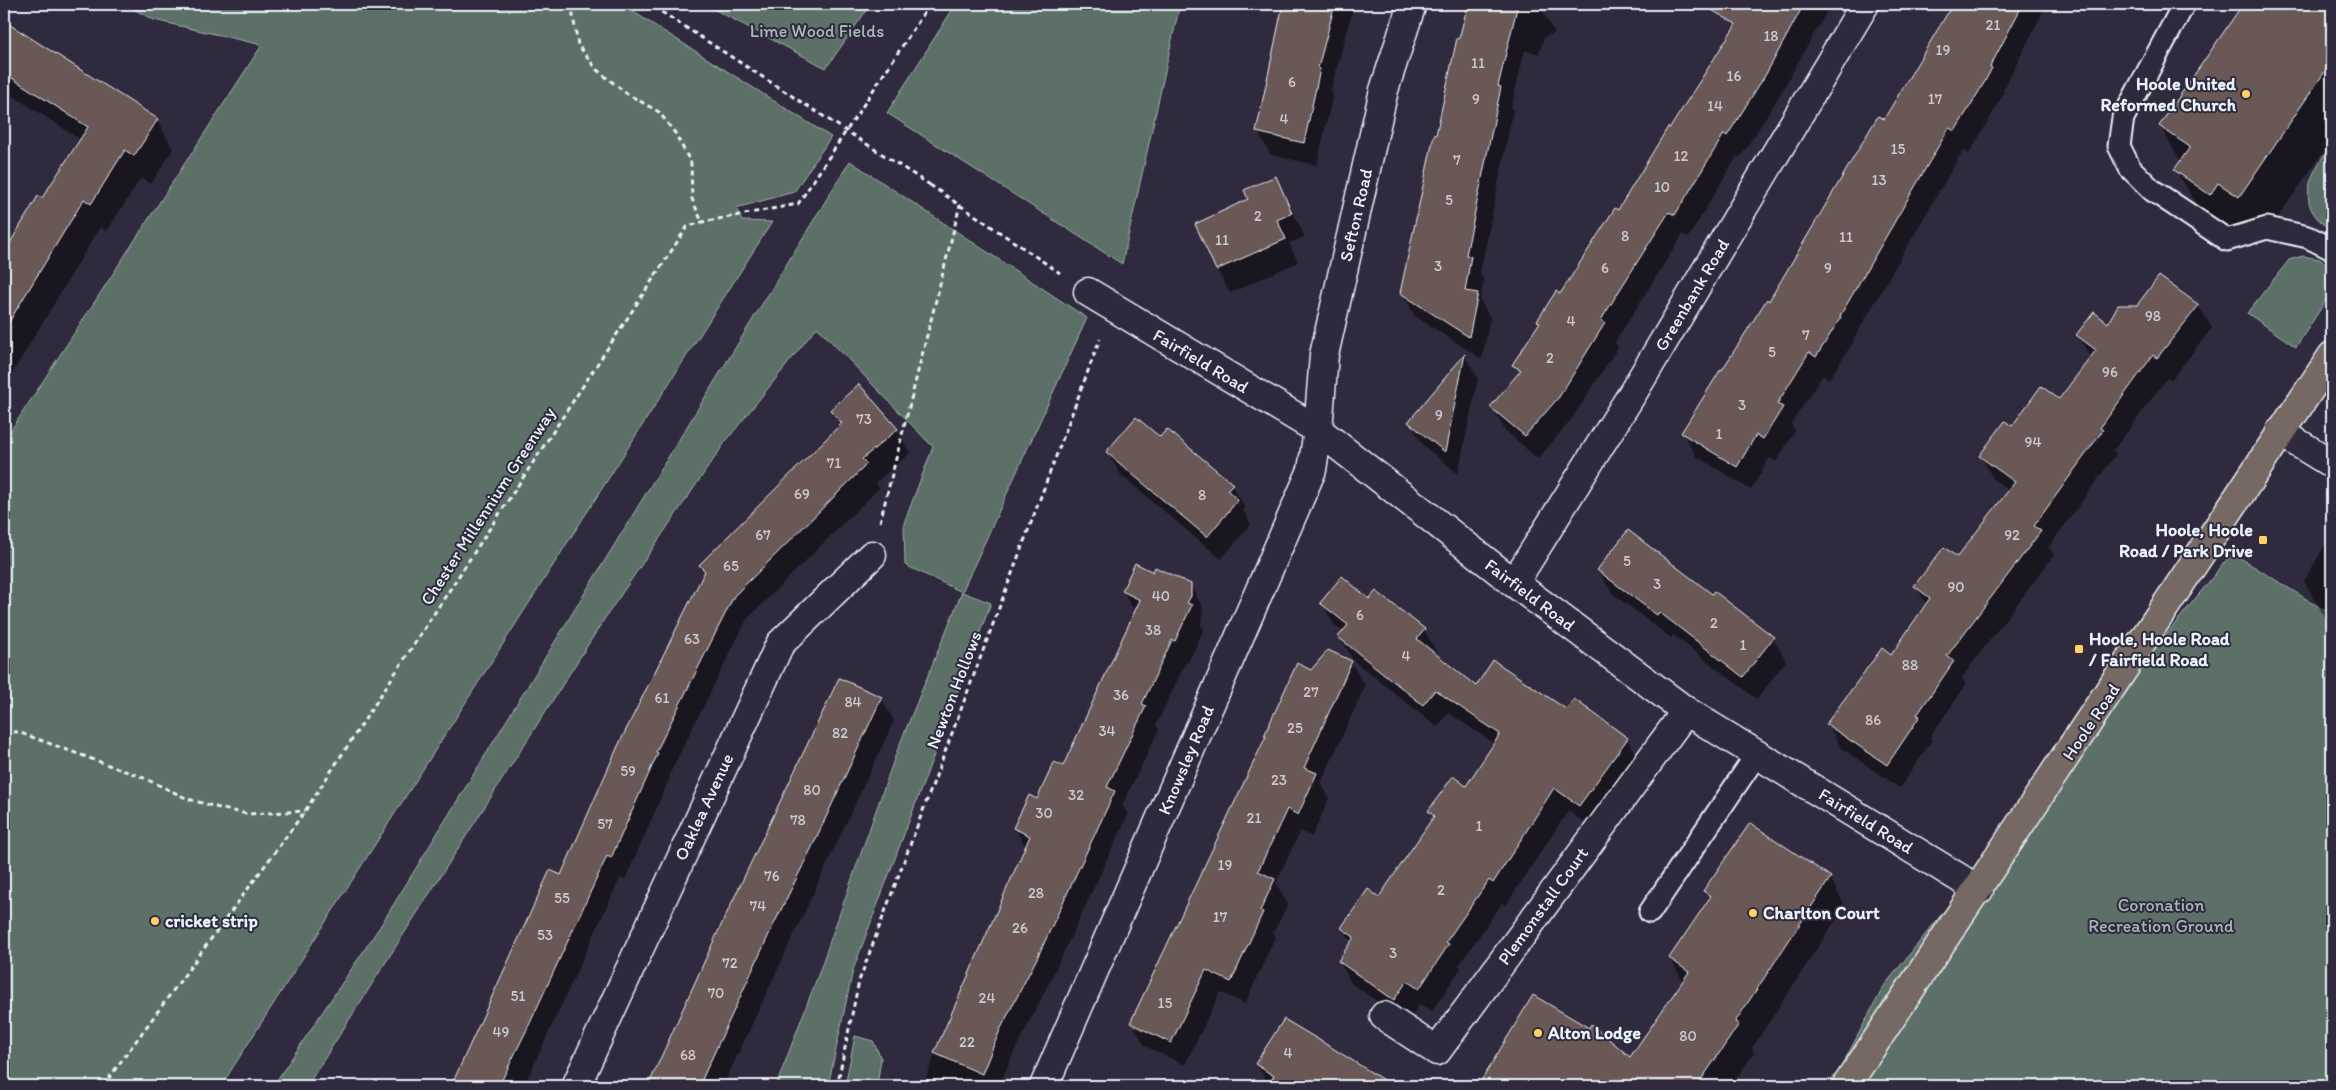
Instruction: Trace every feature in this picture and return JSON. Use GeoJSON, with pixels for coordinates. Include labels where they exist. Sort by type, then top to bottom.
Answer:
{"type":"FeatureCollection","features":[{"type":"Feature","properties":{"kind":"highway","name":"Hoole Road"},"geometry":{"type":"LineString","coordinates":[[1846,1086],[1979,890],[2332,356]]}},
{"type":"Feature","properties":{"kind":"street","name":"Sefton Road"},"geometry":{"type":"LineString","coordinates":[[1318,430],[1324,355],[1384,90],[1412,4]]}},
{"type":"Feature","properties":{"kind":"street","name":"Greenbank Road"},"geometry":{"type":"LineString","coordinates":[[1514,583],[1639,383],[1865,4]]}},
{"type":"Feature","properties":{"kind":"street","name":"Fairfield Road"},"geometry":{"type":"LineString","coordinates":[[1088,292],[1318,430],[1514,583],[1686,711],[1979,890]]}},
{"type":"Feature","properties":{"kind":"street","name":"Knowsley Road"},"geometry":{"type":"LineString","coordinates":[[1044,1086],[1312,470],[1318,430]]}},
{"type":"Feature","properties":{"kind":"street"},"geometry":{"type":"LineString","coordinates":[[2280,432],[2332,464]]}},
{"type":"Feature","properties":{"kind":"street","name":"Oaklea Avenue"},"geometry":{"type":"LineString","coordinates":[[576,1086],[780,644],[872,555]]}},
{"type":"Feature","properties":{"kind":"street","name":"Plemonstall Court"},"geometry":{"type":"LineString","coordinates":[[1384,1016],[1437,1051],[1686,711]]}},
{"type":"Feature","properties":{"kind":"lane"},"geometry":{"type":"LineString","coordinates":[[2184,4],[2123,118],[2119,146],[2130,168],[2152,190],[2227,240],[2267,228],[2308,237],[2332,248]]}},
{"type":"Feature","properties":{"kind":"lane"},"geometry":{"type":"LineString","coordinates":[[1650,912],[1757,754]]}},
{"type":"Feature","properties":{"kind":"path"},"geometry":{"type":"LineString","coordinates":[[571,4],[578,45],[597,70],[626,93],[659,112],[675,133],[691,163],[692,199],[702,222]]}},
{"type":"Feature","properties":{"kind":"path"},"geometry":{"type":"LineString","coordinates":[[649,4],[960,205],[1088,292]]}},
{"type":"Feature","properties":{"kind":"path","name":"Chester Millennium Greenway"},"geometry":{"type":"LineString","coordinates":[[103,1086],[305,810],[687,227],[702,222],[798,204],[930,4]]}},
{"type":"Feature","properties":{"kind":"path"},"geometry":{"type":"LineString","coordinates":[[872,555],[960,205]]}},
{"type":"Feature","properties":{"kind":"path","name":"Newton Hollows"},"geometry":{"type":"LineString","coordinates":[[837,1086],[858,981],[1112,308]]}},
{"type":"Feature","properties":{"kind":"path"},"geometry":{"type":"LineString","coordinates":[[4,731],[18,732],[144,778],[188,799],[223,809],[248,814],[305,810]]}},
{"type":"Feature","properties":{"kind":"green space"},"geometry":{"type":"Polygon","coordinates":[[[124,4],[621,4],[831,137],[794,192],[736,208],[742,221],[772,222],[221,1086],[4,1086],[4,441],[262,45],[154,20],[124,4]]]}},
{"type":"Feature","properties":{"kind":"green space","name":"Lime Wood Fields"},"geometry":{"type":"Polygon","coordinates":[[[704,4],[871,4],[826,68],[704,4]]]}},
{"type":"Feature","properties":{"kind":"green space"},"geometry":{"type":"Polygon","coordinates":[[[956,4],[1180,4],[1122,264],[887,113],[956,4]]]}},
{"type":"Feature","properties":{"kind":"green space"},"geometry":{"type":"Polygon","coordinates":[[[2332,144],[2332,230],[2320,221],[2312,211],[2309,189],[2317,166],[2332,144]]]}},
{"type":"Feature","properties":{"kind":"green space"},"geometry":{"type":"Polygon","coordinates":[[[850,161],[1087,318],[962,592],[905,565],[904,523],[933,447],[817,327],[726,441],[605,618],[307,1086],[273,1086],[381,925],[850,161]]]}},
{"type":"Feature","properties":{"kind":"green space"},"geometry":{"type":"Polygon","coordinates":[[[2303,256],[2319,259],[2332,267],[2332,291],[2296,347],[2247,313],[2289,260],[2303,256]]]}},
{"type":"Feature","properties":{"kind":"green space","name":"Coronation Recreation Ground"},"geometry":{"type":"Polygon","coordinates":[[[2232,553],[2332,615],[2332,1086],[1831,1086],[1884,986],[2232,553]]]}},
{"type":"Feature","properties":{"kind":"green space"},"geometry":{"type":"Polygon","coordinates":[[[962,592],[991,603],[853,970],[828,1086],[776,1086],[817,978],[897,751],[962,592]]]}},
{"type":"Feature","properties":{"kind":"green space"},"geometry":{"type":"Polygon","coordinates":[[[855,1036],[873,1041],[881,1058],[877,1086],[845,1086],[855,1036]]]}},
{"type":"Feature","properties":{"kind":"building"},"geometry":{"type":"Polygon","coordinates":[[[1283,4],[1335,4],[1318,68],[1320,69],[1304,143],[1256,132],[1283,4]]]}},
{"type":"Feature","properties":{"kind":"building"},"geometry":{"type":"Polygon","coordinates":[[[1468,4],[1518,4],[1498,86],[1501,87],[1466,255],[1471,256],[1465,291],[1478,293],[1469,337],[1400,293],[1434,135],[1436,135],[1457,38],[1459,39],[1468,4]]]}},
{"type":"Feature","properties":{"kind":"building"},"geometry":{"type":"Polygon","coordinates":[[[1701,4],[1804,4],[1766,74],[1727,136],[1724,134],[1675,215],[1669,212],[1601,320],[1605,323],[1559,397],[1525,436],[1490,407],[1521,370],[1512,365],[1540,322],[1537,321],[1556,291],[1560,294],[1615,208],[1618,210],[1668,127],[1670,128],[1736,24],[1701,4]]]}},
{"type":"Feature","properties":{"kind":"building"},"geometry":{"type":"Polygon","coordinates":[[[1953,4],[2023,4],[1990,67],[1992,68],[1984,83],[1955,131],[1949,128],[1841,317],[1816,357],[1809,352],[1777,404],[1783,407],[1763,439],[1756,435],[1737,467],[1681,433],[1767,299],[1769,301],[1878,116],[1884,119],[1953,4]]]}},
{"type":"Feature","properties":{"kind":"building","name":"Hoole United Reformed Church"},"geometry":{"type":"Polygon","coordinates":[[[2243,4],[2332,4],[2332,61],[2239,197],[2218,183],[2210,195],[2174,170],[2190,147],[2159,126],[2243,4]]]}},
{"type":"Feature","properties":{"kind":"building"},"geometry":{"type":"Polygon","coordinates":[[[4,21],[158,119],[134,156],[125,150],[91,204],[84,199],[4,330],[4,253],[38,196],[42,198],[88,127],[4,73],[4,21]]]}},
{"type":"Feature","properties":{"kind":"building"},"geometry":{"type":"Polygon","coordinates":[[[1276,176],[1292,213],[1277,220],[1286,239],[1216,270],[1195,224],[1248,199],[1244,190],[1276,176]]]}},
{"type":"Feature","properties":{"kind":"building"},"geometry":{"type":"Polygon","coordinates":[[[2159,276],[2199,305],[2157,358],[2153,355],[2100,428],[2103,430],[2034,526],[2041,531],[1947,656],[1954,661],[1917,715],[1920,716],[1887,765],[1826,724],[1882,648],[1891,655],[1930,598],[1914,586],[1944,547],[1957,557],[2015,482],[1979,456],[2005,421],[2012,426],[2041,386],[2059,399],[2096,350],[2076,335],[2094,312],[2108,323],[2118,305],[2137,305],[2159,276]]]}},
{"type":"Feature","properties":{"kind":"building"},"geometry":{"type":"Polygon","coordinates":[[[1465,354],[1445,452],[1408,422],[1465,354]]]}},
{"type":"Feature","properties":{"kind":"building"},"geometry":{"type":"Polygon","coordinates":[[[859,384],[898,429],[862,459],[867,464],[734,596],[656,752],[658,753],[611,858],[607,856],[499,1086],[451,1086],[550,870],[561,875],[618,746],[705,571],[699,565],[842,423],[830,410],[859,384]]]}},
{"type":"Feature","properties":{"kind":"building"},"geometry":{"type":"Polygon","coordinates":[[[1136,417],[1160,437],[1167,429],[1233,484],[1227,490],[1238,500],[1207,537],[1106,452],[1136,417]]]}},
{"type":"Feature","properties":{"kind":"building"},"geometry":{"type":"Polygon","coordinates":[[[1628,530],[1712,594],[1714,591],[1774,637],[1743,677],[1659,612],[1657,615],[1597,570],[1628,530]]]}},
{"type":"Feature","properties":{"kind":"building"},"geometry":{"type":"Polygon","coordinates":[[[1135,563],[1153,572],[1155,567],[1191,584],[1191,596],[1187,603],[1192,605],[1175,641],[1172,640],[1142,704],[1146,706],[1107,787],[1115,791],[1038,956],[1000,1030],[982,1074],[934,1053],[1030,836],[1013,828],[1029,795],[1037,799],[1054,762],[1063,766],[1140,600],[1122,591],[1135,563]]]}},
{"type":"Feature","properties":{"kind":"building"},"geometry":{"type":"Polygon","coordinates":[[[1342,576],[1369,599],[1376,591],[1425,629],[1417,639],[1476,686],[1493,660],[1566,709],[1574,699],[1628,738],[1579,806],[1554,788],[1493,883],[1489,880],[1446,942],[1449,944],[1419,989],[1407,981],[1394,1000],[1338,961],[1354,937],[1341,928],[1368,889],[1379,897],[1434,816],[1428,811],[1453,776],[1466,786],[1500,734],[1435,690],[1423,705],[1338,637],[1348,625],[1320,603],[1342,576]]]}},
{"type":"Feature","properties":{"kind":"building"},"geometry":{"type":"Polygon","coordinates":[[[1328,650],[1352,661],[1304,768],[1317,773],[1298,815],[1287,809],[1258,871],[1275,879],[1260,911],[1263,912],[1231,982],[1206,970],[1171,1043],[1130,1023],[1266,736],[1264,736],[1297,663],[1311,670],[1328,650]]]}},
{"type":"Feature","properties":{"kind":"building"},"geometry":{"type":"Polygon","coordinates":[[[839,678],[882,697],[813,845],[771,930],[699,1086],[648,1086],[715,938],[839,678]]]}},
{"type":"Feature","properties":{"kind":"building"},"geometry":{"type":"Polygon","coordinates":[[[1750,823],[1831,877],[1735,1022],[1739,1024],[1697,1086],[1478,1086],[1533,995],[1589,1028],[1591,1024],[1630,1057],[1689,972],[1669,958],[1711,896],[1703,891],[1750,823]]]}},
{"type":"Feature","properties":{"kind":"building"},"geometry":{"type":"Polygon","coordinates":[[[1284,1019],[1393,1086],[1267,1086],[1274,1076],[1255,1064],[1284,1019]]]}},
{"type":"Feature","properties":{"kind":"place","name":"Hoole United Reformed Church"},"geometry":{"type":"Point","coordinates":[2246,94]}},
{"type":"Feature","properties":{"kind":"place","name":"Hoole, Hoole Road / Park Drive"},"geometry":{"type":"Point","coordinates":[2263,540]}},
{"type":"Feature","properties":{"kind":"place","name":"Hoole, Hoole Road / Fairfield Road"},"geometry":{"type":"Point","coordinates":[2079,649]}},
{"type":"Feature","properties":{"kind":"place","name":"Charlton Court"},"geometry":{"type":"Point","coordinates":[1753,913]}},
{"type":"Feature","properties":{"kind":"place","name":"cricket strip"},"geometry":{"type":"Point","coordinates":[155,921]}},
{"type":"Feature","properties":{"kind":"place","name":"Alton Lodge"},"geometry":{"type":"Point","coordinates":[1538,1033]}}]}
